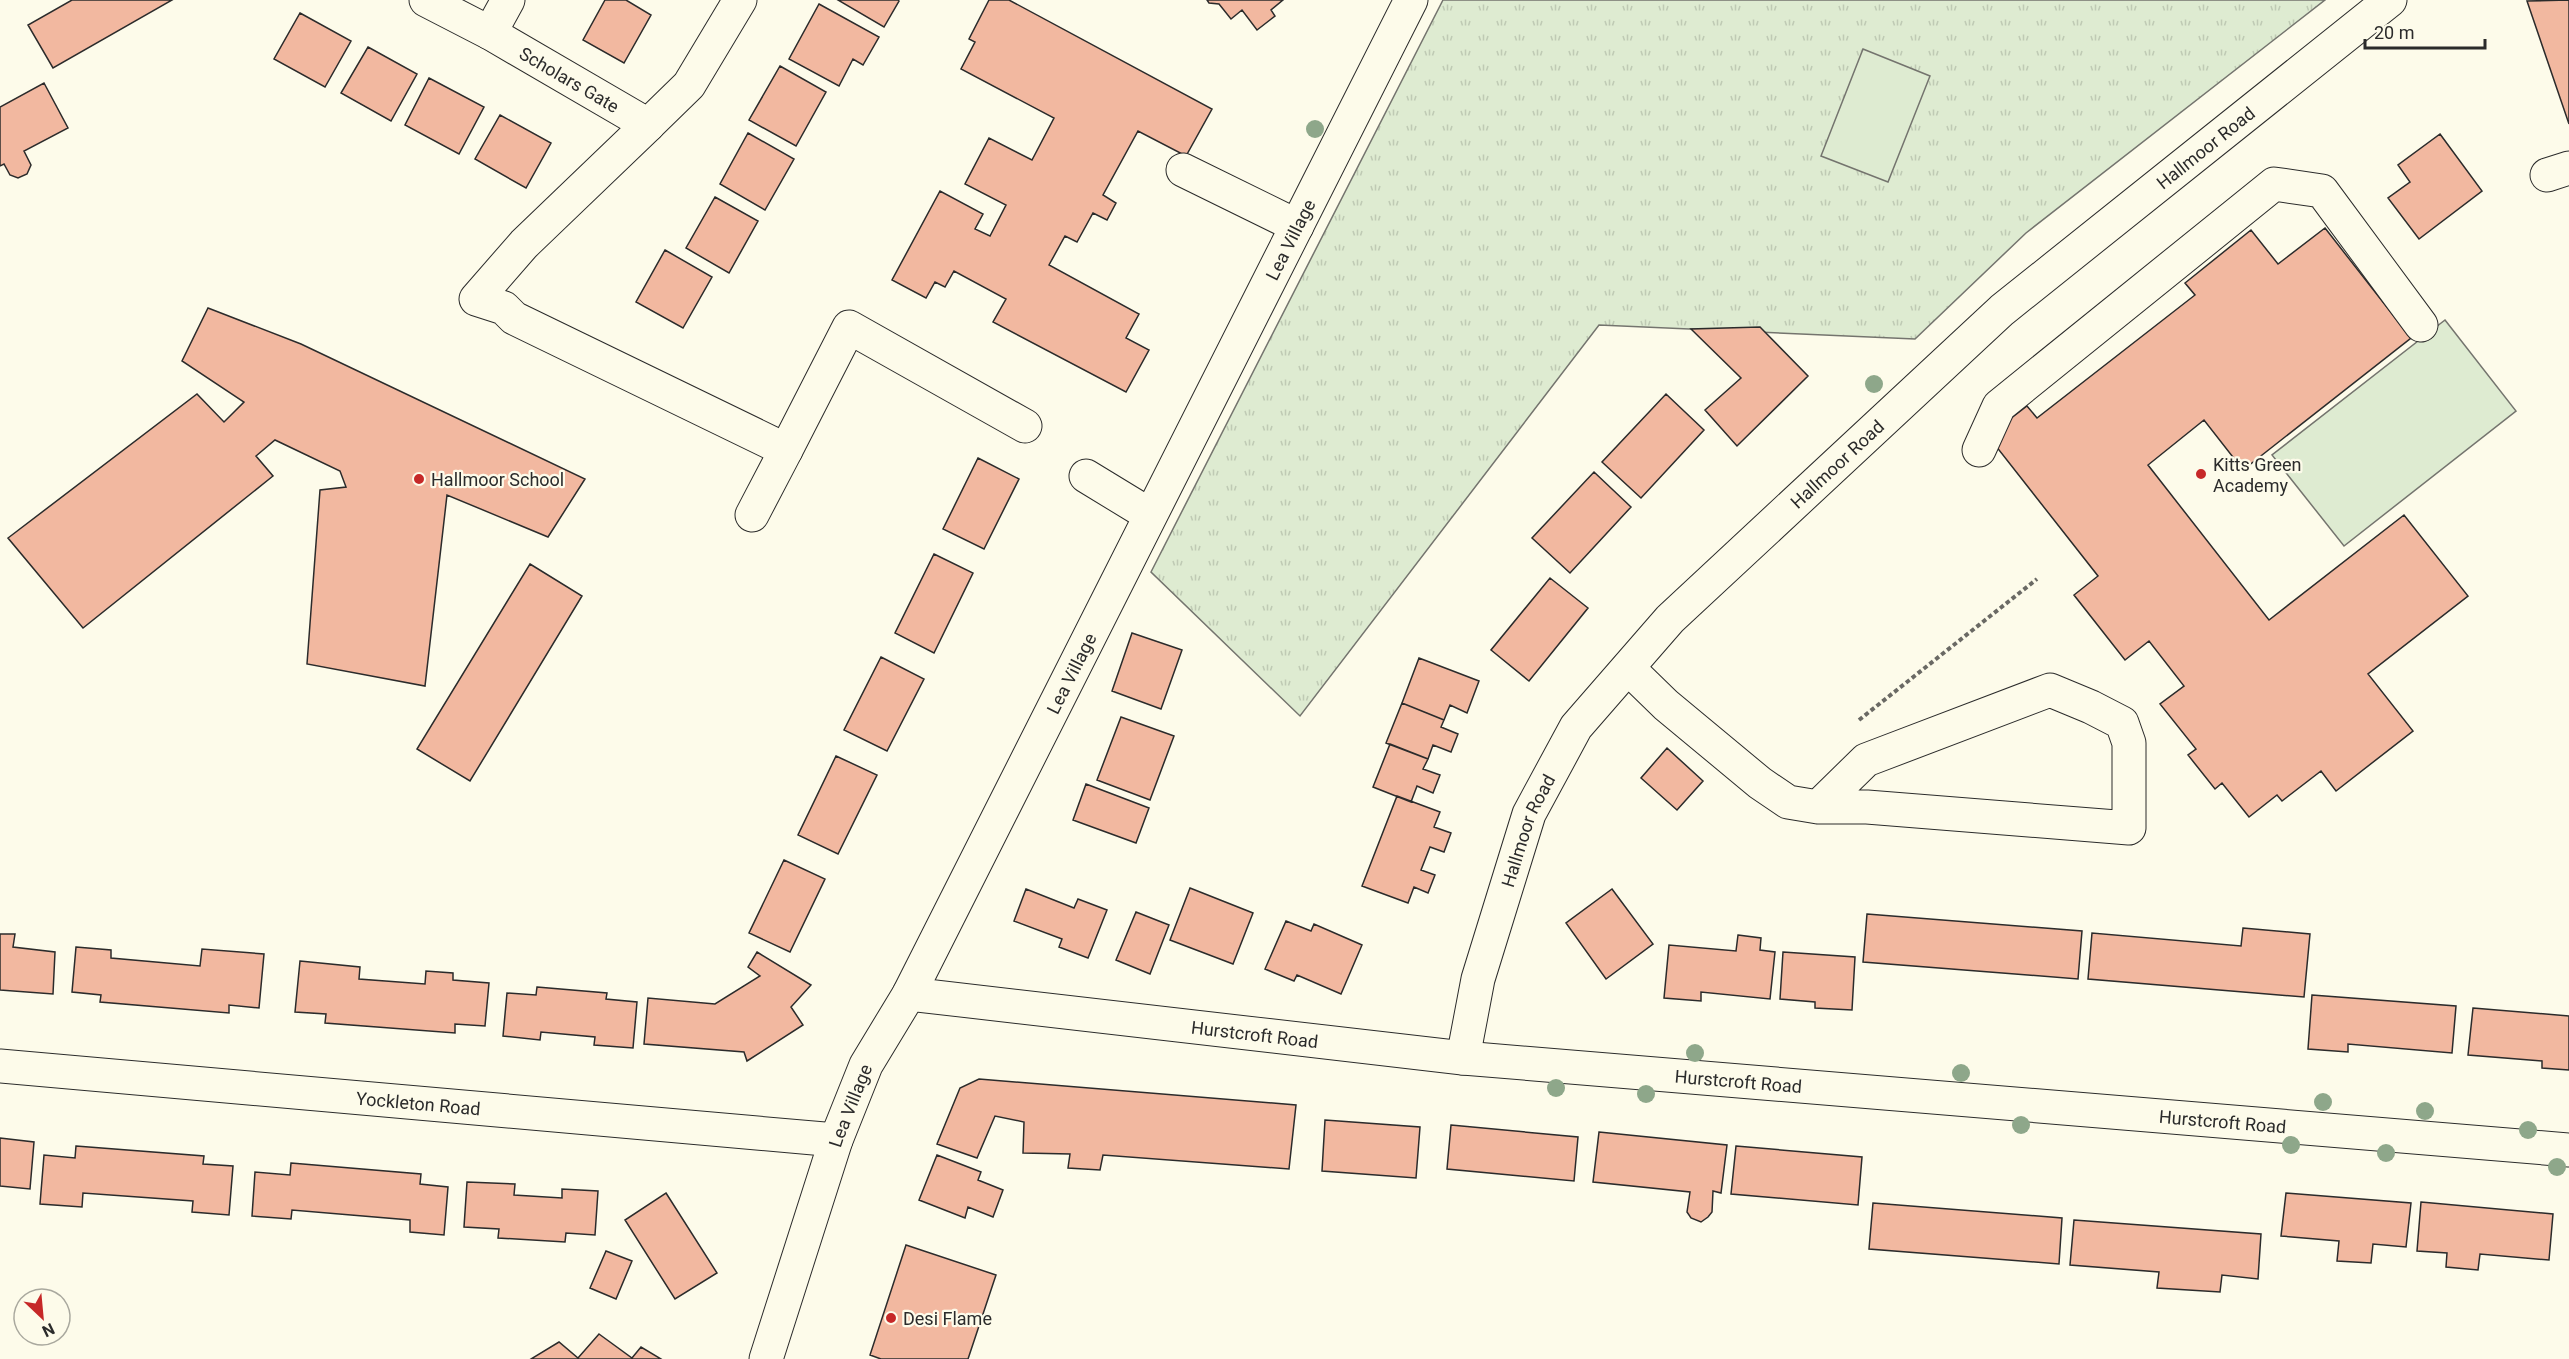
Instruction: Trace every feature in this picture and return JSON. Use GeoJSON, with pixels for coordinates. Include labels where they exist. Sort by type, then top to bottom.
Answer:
{"type":"FeatureCollection","features":[{"type":"Feature","properties":{"kind":"street","name":"Scholars Gate"},"geometry":{"type":"LineString","coordinates":[[426,0],[490,33],[648,125]]}},
{"type":"Feature","properties":{"kind":"street"},"geometry":{"type":"LineString","coordinates":[[490,33],[508,0]]}},
{"type":"Feature","properties":{"kind":"street"},"geometry":{"type":"LineString","coordinates":[[740,0],[689,85],[524,244],[476,299],[504,308],[514,318],[786,450]]}},
{"type":"Feature","properties":{"kind":"street","name":"Lea Village"},"geometry":{"type":"LineString","coordinates":[[766,1359],[836,1140],[866,1065],[909,994],[1411,0]]}},
{"type":"Feature","properties":{"kind":"street","name":"Hallmoor Road"},"geometry":{"type":"LineString","coordinates":[[1463,1058],[1478,979],[1529,814],[1576,727],[1670,618],[2002,310],[2390,0]]}},
{"type":"Feature","properties":{"kind":"street"},"geometry":{"type":"LineString","coordinates":[[1183,170],[1297,225]]}},
{"type":"Feature","properties":{"kind":"street"},"geometry":{"type":"LineString","coordinates":[[1979,450],[1999,406],[2274,184],[2322,191],[2421,325]]}},
{"type":"Feature","properties":{"kind":"street"},"geometry":{"type":"LineString","coordinates":[[752,515],[849,327],[1025,426]]}},
{"type":"Feature","properties":{"kind":"street"},"geometry":{"type":"LineString","coordinates":[[1086,476],[1150,515]]}},
{"type":"Feature","properties":{"kind":"street"},"geometry":{"type":"LineString","coordinates":[[1628,668],[1666,705],[1760,783],[1788,802],[1818,807],[1867,807],[2129,828],[2129,743],[2122,723],[2050,690],[1866,760],[1818,807]]}},
{"type":"Feature","properties":{"kind":"street","name":"Hurstcroft Road"},"geometry":{"type":"LineString","coordinates":[[909,994],[1463,1058],[2569,1150]]}},
{"type":"Feature","properties":{"kind":"street","name":"Yockleton Road"},"geometry":{"type":"LineString","coordinates":[[0,1066],[836,1140]]}},
{"type":"Feature","properties":{"kind":"path"},"geometry":{"type":"LineString","coordinates":[[1856,723],[2037,579]]}},
{"type":"Feature","properties":{"kind":"green space"},"geometry":{"type":"Polygon","coordinates":[[[1443,0],[2325,0],[2026,233],[1915,339],[1599,325],[1300,716],[1151,572],[1443,0]]]}},
{"type":"Feature","properties":{"kind":"green space"},"geometry":{"type":"Polygon","coordinates":[[[1863,49],[1930,76],[1888,182],[1821,156],[1863,49]]]}},
{"type":"Feature","properties":{"kind":"green space"},"geometry":{"type":"Polygon","coordinates":[[[2445,320],[2516,411],[2344,546],[2272,455],[2445,320]]]}},
{"type":"Feature","properties":{"kind":"building"},"geometry":{"type":"Polygon","coordinates":[[[72,0],[172,0],[53,68],[28,25],[72,0]]]}},
{"type":"Feature","properties":{"kind":"building"},"geometry":{"type":"Polygon","coordinates":[[[605,0],[626,0],[651,15],[624,63],[583,40],[605,0]]]}},
{"type":"Feature","properties":{"kind":"building"},"geometry":{"type":"Polygon","coordinates":[[[838,0],[898,0],[899,1],[884,27],[838,0]]]}},
{"type":"Feature","properties":{"kind":"building"},"geometry":{"type":"Polygon","coordinates":[[[989,0],[1009,0],[1212,109],[1186,156],[1138,131],[1103,195],[1116,203],[1107,220],[1093,213],[1077,242],[1065,236],[1049,265],[1139,314],[1126,338],[1149,350],[1126,392],[993,322],[1006,299],[954,271],[945,287],[935,282],[926,298],[892,280],[940,191],[983,214],[975,229],[990,236],[1006,205],[965,184],[989,138],[1032,160],[1054,118],[961,69],[975,42],[969,39],[989,0]]]}},
{"type":"Feature","properties":{"kind":"building"},"geometry":{"type":"Polygon","coordinates":[[[1207,0],[1283,0],[1271,10],[1275,16],[1257,30],[1242,10],[1231,19],[1219,4],[1209,3],[1207,0]]]}},
{"type":"Feature","properties":{"kind":"building"},"geometry":{"type":"Polygon","coordinates":[[[2569,0],[2569,124],[2527,1],[2569,0]]]}},
{"type":"Feature","properties":{"kind":"building"},"geometry":{"type":"Polygon","coordinates":[[[819,4],[879,37],[863,65],[853,59],[839,86],[789,59],[819,4]]]}},
{"type":"Feature","properties":{"kind":"building"},"geometry":{"type":"Polygon","coordinates":[[[300,13],[351,41],[325,87],[274,59],[300,13]]]}},
{"type":"Feature","properties":{"kind":"building"},"geometry":{"type":"Polygon","coordinates":[[[368,47],[417,74],[391,121],[341,93],[368,47]]]}},
{"type":"Feature","properties":{"kind":"building"},"geometry":{"type":"Polygon","coordinates":[[[780,66],[826,92],[796,146],[749,120],[780,66]]]}},
{"type":"Feature","properties":{"kind":"building"},"geometry":{"type":"Polygon","coordinates":[[[429,78],[484,107],[459,154],[405,125],[429,78]]]}},
{"type":"Feature","properties":{"kind":"building"},"geometry":{"type":"Polygon","coordinates":[[[44,83],[68,128],[24,151],[31,165],[27,174],[18,178],[10,175],[4,164],[0,166],[0,107],[44,83]]]}},
{"type":"Feature","properties":{"kind":"building"},"geometry":{"type":"Polygon","coordinates":[[[500,115],[551,143],[526,188],[475,159],[500,115]]]}},
{"type":"Feature","properties":{"kind":"building"},"geometry":{"type":"Polygon","coordinates":[[[748,133],[794,159],[765,210],[720,184],[748,133]]]}},
{"type":"Feature","properties":{"kind":"building"},"geometry":{"type":"Polygon","coordinates":[[[2440,134],[2482,191],[2419,239],[2388,198],[2410,182],[2398,165],[2440,134]]]}},
{"type":"Feature","properties":{"kind":"building"},"geometry":{"type":"Polygon","coordinates":[[[715,197],[758,221],[729,273],[686,248],[715,197]]]}},
{"type":"Feature","properties":{"kind":"building"},"geometry":{"type":"Polygon","coordinates":[[[2325,228],[2411,338],[2243,470],[2204,420],[2148,465],[2269,620],[2404,515],[2468,596],[2368,674],[2413,731],[2336,791],[2321,771],[2282,801],[2277,795],[2249,817],[2222,783],[2215,789],[2188,755],[2196,749],[2160,704],[2184,686],[2149,641],[2125,660],[2074,595],[2098,576],[1988,436],[2027,406],[2037,418],[2195,295],[2185,283],[2251,230],[2278,264],[2325,228]]]}},
{"type":"Feature","properties":{"kind":"building"},"geometry":{"type":"Polygon","coordinates":[[[665,250],[712,277],[683,328],[636,302],[665,250]]]}},
{"type":"Feature","properties":{"kind":"building"},"geometry":{"type":"Polygon","coordinates":[[[208,308],[301,344],[585,479],[548,537],[447,495],[425,686],[307,664],[320,490],[346,487],[340,471],[275,440],[256,456],[273,476],[83,628],[8,538],[197,394],[224,422],[244,402],[182,361],[208,308]]]}},
{"type":"Feature","properties":{"kind":"building"},"geometry":{"type":"Polygon","coordinates":[[[1760,327],[1808,376],[1737,446],[1705,410],[1741,378],[1691,329],[1760,327]]]}},
{"type":"Feature","properties":{"kind":"building"},"geometry":{"type":"Polygon","coordinates":[[[1666,394],[1704,430],[1641,498],[1602,462],[1666,394]]]}},
{"type":"Feature","properties":{"kind":"building"},"geometry":{"type":"Polygon","coordinates":[[[978,458],[1019,479],[984,549],[943,529],[978,458]]]}},
{"type":"Feature","properties":{"kind":"building"},"geometry":{"type":"Polygon","coordinates":[[[1594,472],[1631,507],[1570,573],[1532,538],[1594,472]]]}},
{"type":"Feature","properties":{"kind":"building"},"geometry":{"type":"Polygon","coordinates":[[[934,554],[973,573],[934,653],[895,633],[934,554]]]}},
{"type":"Feature","properties":{"kind":"building"},"geometry":{"type":"Polygon","coordinates":[[[530,564],[582,596],[470,781],[417,749],[530,564]]]}},
{"type":"Feature","properties":{"kind":"building"},"geometry":{"type":"Polygon","coordinates":[[[1550,578],[1588,608],[1529,681],[1491,650],[1550,578]]]}},
{"type":"Feature","properties":{"kind":"building"},"geometry":{"type":"Polygon","coordinates":[[[1132,633],[1182,650],[1161,709],[1112,691],[1132,633]]]}},
{"type":"Feature","properties":{"kind":"building"},"geometry":{"type":"Polygon","coordinates":[[[881,657],[924,679],[887,751],[844,730],[881,657]]]}},
{"type":"Feature","properties":{"kind":"building"},"geometry":{"type":"Polygon","coordinates":[[[1419,658],[1479,681],[1467,713],[1450,705],[1444,720],[1402,703],[1419,658]]]}},
{"type":"Feature","properties":{"kind":"building"},"geometry":{"type":"Polygon","coordinates":[[[1402,703],[1444,720],[1441,727],[1458,734],[1451,752],[1433,745],[1428,759],[1386,743],[1402,703]]]}},
{"type":"Feature","properties":{"kind":"building"},"geometry":{"type":"Polygon","coordinates":[[[1121,717],[1174,736],[1150,800],[1097,780],[1121,717]]]}},
{"type":"Feature","properties":{"kind":"building"},"geometry":{"type":"Polygon","coordinates":[[[1390,744],[1428,759],[1423,769],[1440,775],[1433,793],[1417,786],[1411,802],[1373,787],[1390,744]]]}},
{"type":"Feature","properties":{"kind":"building"},"geometry":{"type":"Polygon","coordinates":[[[1667,748],[1703,781],[1677,810],[1641,778],[1667,748]]]}},
{"type":"Feature","properties":{"kind":"building"},"geometry":{"type":"Polygon","coordinates":[[[836,756],[877,775],[838,854],[798,835],[836,756]]]}},
{"type":"Feature","properties":{"kind":"building"},"geometry":{"type":"Polygon","coordinates":[[[1086,784],[1149,808],[1136,843],[1073,820],[1086,784]]]}},
{"type":"Feature","properties":{"kind":"building"},"geometry":{"type":"Polygon","coordinates":[[[1397,796],[1440,812],[1434,827],[1451,833],[1444,852],[1430,847],[1421,870],[1435,875],[1428,893],[1414,887],[1408,903],[1362,886],[1397,796]]]}},
{"type":"Feature","properties":{"kind":"building"},"geometry":{"type":"Polygon","coordinates":[[[784,860],[825,879],[790,952],[749,933],[784,860]]]}},
{"type":"Feature","properties":{"kind":"building"},"geometry":{"type":"Polygon","coordinates":[[[1190,888],[1253,913],[1233,964],[1170,940],[1190,888]]]}},
{"type":"Feature","properties":{"kind":"building"},"geometry":{"type":"Polygon","coordinates":[[[1026,889],[1074,908],[1078,899],[1107,910],[1088,958],[1059,947],[1062,939],[1014,921],[1026,889]]]}},
{"type":"Feature","properties":{"kind":"building"},"geometry":{"type":"Polygon","coordinates":[[[1612,889],[1653,944],[1606,979],[1566,923],[1612,889]]]}},
{"type":"Feature","properties":{"kind":"building"},"geometry":{"type":"Polygon","coordinates":[[[1136,912],[1169,925],[1150,974],[1116,960],[1136,912]]]}},
{"type":"Feature","properties":{"kind":"building"},"geometry":{"type":"Polygon","coordinates":[[[1867,914],[2082,931],[2078,979],[1863,962],[1867,914]]]}},
{"type":"Feature","properties":{"kind":"building"},"geometry":{"type":"Polygon","coordinates":[[[1286,921],[1311,931],[1314,924],[1362,945],[1341,994],[1297,975],[1294,981],[1265,969],[1286,921]]]}},
{"type":"Feature","properties":{"kind":"building"},"geometry":{"type":"Polygon","coordinates":[[[2243,928],[2310,934],[2304,997],[2088,979],[2092,933],[2241,946],[2243,928]]]}},
{"type":"Feature","properties":{"kind":"building"},"geometry":{"type":"Polygon","coordinates":[[[0,934],[15,934],[13,947],[55,952],[53,994],[0,990],[0,934]]]}},
{"type":"Feature","properties":{"kind":"building"},"geometry":{"type":"Polygon","coordinates":[[[1738,935],[1761,938],[1760,950],[1775,952],[1770,999],[1701,992],[1701,1001],[1664,998],[1669,945],[1736,951],[1738,935]]]}},
{"type":"Feature","properties":{"kind":"building"},"geometry":{"type":"Polygon","coordinates":[[[76,947],[111,950],[111,958],[200,966],[202,949],[264,954],[259,1008],[229,1005],[229,1013],[100,1002],[101,995],[72,992],[76,947]]]}},
{"type":"Feature","properties":{"kind":"building"},"geometry":{"type":"Polygon","coordinates":[[[757,952],[811,985],[791,1007],[803,1025],[747,1061],[744,1052],[644,1044],[648,998],[715,1004],[760,976],[748,967],[757,952]]]}},
{"type":"Feature","properties":{"kind":"building"},"geometry":{"type":"Polygon","coordinates":[[[1783,952],[1855,957],[1852,1010],[1815,1008],[1815,1002],[1780,999],[1783,952]]]}},
{"type":"Feature","properties":{"kind":"building"},"geometry":{"type":"Polygon","coordinates":[[[300,961],[360,967],[359,979],[425,984],[426,971],[453,973],[453,980],[489,983],[485,1026],[455,1024],[455,1033],[325,1023],[326,1014],[295,1012],[300,961]]]}},
{"type":"Feature","properties":{"kind":"building"},"geometry":{"type":"Polygon","coordinates":[[[537,987],[607,993],[606,999],[637,1002],[633,1048],[594,1045],[595,1037],[541,1032],[540,1040],[503,1036],[507,993],[536,995],[537,987]]]}},
{"type":"Feature","properties":{"kind":"building"},"geometry":{"type":"Polygon","coordinates":[[[2312,995],[2456,1006],[2452,1053],[2348,1044],[2348,1052],[2308,1049],[2312,995]]]}},
{"type":"Feature","properties":{"kind":"building"},"geometry":{"type":"Polygon","coordinates":[[[2473,1008],[2569,1016],[2569,1070],[2542,1068],[2542,1061],[2468,1055],[2473,1008]]]}},
{"type":"Feature","properties":{"kind":"building"},"geometry":{"type":"Polygon","coordinates":[[[979,1079],[1296,1105],[1289,1169],[1103,1155],[1100,1170],[1068,1168],[1070,1154],[1023,1153],[1024,1122],[995,1116],[977,1158],[937,1144],[960,1088],[979,1079]]]}},
{"type":"Feature","properties":{"kind":"building"},"geometry":{"type":"Polygon","coordinates":[[[1325,1120],[1420,1127],[1416,1178],[1322,1171],[1325,1120]]]}},
{"type":"Feature","properties":{"kind":"building"},"geometry":{"type":"Polygon","coordinates":[[[1451,1125],[1578,1137],[1574,1181],[1447,1169],[1451,1125]]]}},
{"type":"Feature","properties":{"kind":"building"},"geometry":{"type":"Polygon","coordinates":[[[1599,1132],[1727,1145],[1721,1193],[1713,1191],[1712,1212],[1701,1222],[1691,1218],[1687,1212],[1690,1192],[1593,1182],[1599,1132]]]}},
{"type":"Feature","properties":{"kind":"building"},"geometry":{"type":"Polygon","coordinates":[[[0,1138],[34,1142],[30,1189],[0,1186],[0,1138]]]}},
{"type":"Feature","properties":{"kind":"building"},"geometry":{"type":"Polygon","coordinates":[[[76,1146],[204,1156],[203,1164],[233,1166],[229,1215],[192,1212],[193,1201],[83,1193],[82,1207],[40,1204],[44,1155],[75,1158],[76,1146]]]}},
{"type":"Feature","properties":{"kind":"building"},"geometry":{"type":"Polygon","coordinates":[[[1736,1146],[1862,1157],[1858,1205],[1731,1194],[1736,1146]]]}},
{"type":"Feature","properties":{"kind":"building"},"geometry":{"type":"Polygon","coordinates":[[[937,1155],[981,1172],[978,1180],[1003,1190],[993,1217],[968,1207],[965,1218],[919,1200],[937,1155]]]}},
{"type":"Feature","properties":{"kind":"building"},"geometry":{"type":"Polygon","coordinates":[[[291,1163],[421,1174],[420,1184],[448,1187],[444,1235],[410,1232],[410,1220],[292,1210],[291,1219],[252,1216],[255,1172],[290,1175],[291,1163]]]}},
{"type":"Feature","properties":{"kind":"building"},"geometry":{"type":"Polygon","coordinates":[[[467,1182],[515,1184],[514,1195],[562,1198],[562,1189],[598,1191],[595,1235],[566,1233],[565,1242],[498,1238],[499,1229],[464,1227],[467,1182]]]}},
{"type":"Feature","properties":{"kind":"building"},"geometry":{"type":"Polygon","coordinates":[[[666,1193],[717,1273],[675,1299],[625,1220],[666,1193]]]}},
{"type":"Feature","properties":{"kind":"building"},"geometry":{"type":"Polygon","coordinates":[[[2286,1193],[2411,1203],[2406,1247],[2373,1244],[2371,1263],[2337,1261],[2339,1241],[2281,1236],[2286,1193]]]}},
{"type":"Feature","properties":{"kind":"building"},"geometry":{"type":"Polygon","coordinates":[[[2421,1202],[2553,1214],[2549,1260],[2480,1254],[2478,1270],[2446,1267],[2447,1253],[2417,1251],[2421,1202]]]}},
{"type":"Feature","properties":{"kind":"building"},"geometry":{"type":"Polygon","coordinates":[[[1873,1203],[2062,1218],[2059,1264],[1869,1249],[1873,1203]]]}},
{"type":"Feature","properties":{"kind":"building"},"geometry":{"type":"Polygon","coordinates":[[[2074,1220],[2261,1234],[2258,1279],[2222,1275],[2220,1292],[2157,1288],[2159,1272],[2070,1265],[2074,1220]]]}},
{"type":"Feature","properties":{"kind":"building"},"geometry":{"type":"Polygon","coordinates":[[[906,1245],[996,1275],[968,1359],[881,1359],[870,1355],[906,1245]]]}},
{"type":"Feature","properties":{"kind":"building"},"geometry":{"type":"Polygon","coordinates":[[[606,1251],[632,1261],[616,1299],[590,1288],[606,1251]]]}},
{"type":"Feature","properties":{"kind":"building"},"geometry":{"type":"Polygon","coordinates":[[[599,1334],[632,1358],[641,1347],[661,1359],[531,1359],[559,1342],[578,1358],[599,1334]]]}},
{"type":"Feature","properties":{"kind":"place","name":"Kitts Green Academy"},"geometry":{"type":"Point","coordinates":[2201,474]}},
{"type":"Feature","properties":{"kind":"place","name":"Hallmoor School"},"geometry":{"type":"Point","coordinates":[419,479]}},
{"type":"Feature","properties":{"kind":"place","name":"Desi Flame"},"geometry":{"type":"Point","coordinates":[891,1318]}}]}
